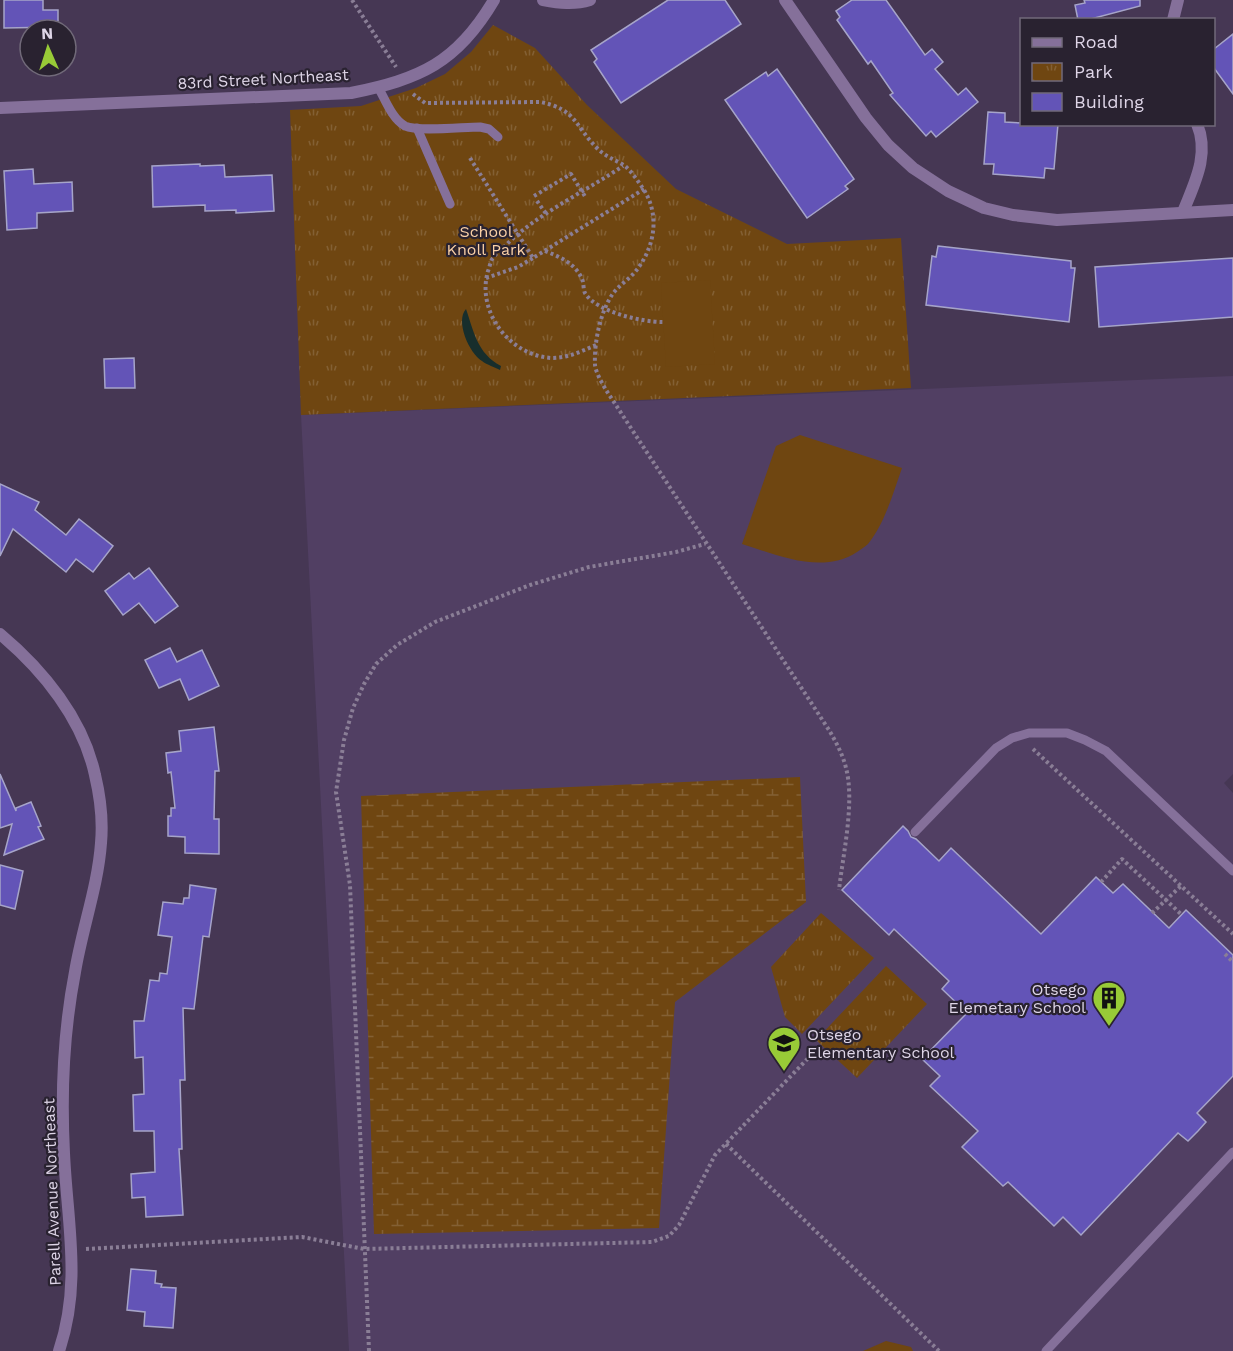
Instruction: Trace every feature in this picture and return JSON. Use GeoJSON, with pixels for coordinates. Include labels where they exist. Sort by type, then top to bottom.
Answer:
{"type":"FeatureCollection","features":[{"type":"Feature","properties":{"kind":"street","name":"83rd Street Northeast"},"geometry":{"type":"LineString","coordinates":[[0,108],[351,93],[404,79],[433,67],[461,44],[494,0]]}},
{"type":"Feature","properties":{"kind":"street"},"geometry":{"type":"LineString","coordinates":[[543,0],[560,3],[581,3],[590,0]]}},
{"type":"Feature","properties":{"kind":"street"},"geometry":{"type":"LineString","coordinates":[[785,0],[866,118],[888,145],[913,168],[948,191],[984,208],[1013,215],[1057,220],[1233,210]]}},
{"type":"Feature","properties":{"kind":"street"},"geometry":{"type":"LineString","coordinates":[[1174,18],[1178,0]]}},
{"type":"Feature","properties":{"kind":"street"},"geometry":{"type":"LineString","coordinates":[[1183,213],[1202,160],[1202,137],[1198,126]]}},
{"type":"Feature","properties":{"kind":"street","name":"Parell Avenue Northeast"},"geometry":{"type":"LineString","coordinates":[[0,634],[27,657],[78,727],[95,773],[100,806],[102,842],[97,875],[74,973],[67,1041],[64,1154],[73,1249],[72,1292],[66,1333],[59,1351]]}},
{"type":"Feature","properties":{"kind":"lane"},"geometry":{"type":"LineString","coordinates":[[378,87],[395,117],[404,126],[417,129],[480,127],[489,129],[498,137]]}},
{"type":"Feature","properties":{"kind":"lane"},"geometry":{"type":"LineString","coordinates":[[417,129],[450,204]]}},
{"type":"Feature","properties":{"kind":"lane"},"geometry":{"type":"LineString","coordinates":[[915,832],[996,748],[1012,738],[1029,733],[1067,733],[1106,751],[1233,871]]}},
{"type":"Feature","properties":{"kind":"lane"},"geometry":{"type":"LineString","coordinates":[[1046,1351],[1233,1152]]}},
{"type":"Feature","properties":{"kind":"path"},"geometry":{"type":"LineString","coordinates":[[352,0],[413,94],[425,103],[540,102],[555,104],[570,113],[598,150],[627,167],[644,189],[652,209],[654,229],[651,246],[645,259],[613,292],[605,307],[596,345],[595,367],[606,390],[829,730],[839,749],[846,769],[849,797],[839,890]]}},
{"type":"Feature","properties":{"kind":"path"},"geometry":{"type":"LineString","coordinates":[[470,158],[533,258]]}},
{"type":"Feature","properties":{"kind":"path"},"geometry":{"type":"LineString","coordinates":[[596,345],[571,355],[554,358],[526,352],[510,342],[498,327],[488,308],[485,296],[486,278],[492,258],[518,233],[623,166]]}},
{"type":"Feature","properties":{"kind":"path"},"geometry":{"type":"LineString","coordinates":[[534,196],[571,174],[585,198]]}},
{"type":"Feature","properties":{"kind":"path"},"geometry":{"type":"LineString","coordinates":[[486,278],[518,267],[644,189]]}},
{"type":"Feature","properties":{"kind":"path"},"geometry":{"type":"LineString","coordinates":[[537,201],[547,215]]}},
{"type":"Feature","properties":{"kind":"path"},"geometry":{"type":"LineString","coordinates":[[544,251],[563,258],[574,268],[582,279],[585,292],[591,299],[634,319],[650,322],[663,321]]}},
{"type":"Feature","properties":{"kind":"path"},"geometry":{"type":"LineString","coordinates":[[369,1351],[350,885],[336,792],[344,740],[353,708],[376,664],[397,645],[435,622],[530,585],[589,567],[676,552],[705,544]]}},
{"type":"Feature","properties":{"kind":"path"},"geometry":{"type":"LineString","coordinates":[[1019,736],[1233,934]]}},
{"type":"Feature","properties":{"kind":"path"},"geometry":{"type":"LineString","coordinates":[[1101,882],[1122,859],[1182,915]]}},
{"type":"Feature","properties":{"kind":"path"},"geometry":{"type":"LineString","coordinates":[[1152,913],[1181,886]]}},
{"type":"Feature","properties":{"kind":"path"},"geometry":{"type":"LineString","coordinates":[[1225,954],[1233,962]]}},
{"type":"Feature","properties":{"kind":"path"},"geometry":{"type":"LineString","coordinates":[[73,1249],[302,1237],[364,1249],[652,1242],[669,1236],[679,1225],[715,1155],[814,1052]]}},
{"type":"Feature","properties":{"kind":"path"},"geometry":{"type":"LineString","coordinates":[[726,1144],[939,1351]]}},
{"type":"Feature","properties":{"kind":"shaded area"},"geometry":{"type":"Polygon","coordinates":[[[466,309],[481,348],[501,366],[500,370],[477,357],[468,344],[462,321],[466,309]]]}},
{"type":"Feature","properties":{"kind":"shaded area","name":"Otsego Elementary School"},"geometry":{"type":"Polygon","coordinates":[[[1233,376],[1233,774],[1224,783],[1233,793],[1233,1351],[349,1351],[301,415],[1233,376]]]}},
{"type":"Feature","properties":{"kind":"green space","name":"School Knoll Park"},"geometry":{"type":"Polygon","coordinates":[[[493,25],[535,48],[587,105],[676,189],[787,244],[901,238],[911,388],[301,415],[290,110],[361,106],[416,88],[445,74],[471,52],[493,25]]]}},
{"type":"Feature","properties":{"kind":"green space"},"geometry":{"type":"Polygon","coordinates":[[[710,280],[715,364],[666,367],[661,283],[710,280]]]}},
{"type":"Feature","properties":{"kind":"green space"},"geometry":{"type":"Polygon","coordinates":[[[800,435],[902,468],[888,508],[874,536],[866,546],[843,559],[829,562],[800,561],[742,544],[776,446],[800,435]]]}},
{"type":"Feature","properties":{"kind":"green space"},"geometry":{"type":"Polygon","coordinates":[[[800,777],[806,902],[675,1002],[659,1228],[374,1234],[361,796],[800,777]]]}},
{"type":"Feature","properties":{"kind":"green space"},"geometry":{"type":"Polygon","coordinates":[[[821,913],[874,958],[802,1034],[785,1017],[771,967],[821,913]]]}},
{"type":"Feature","properties":{"kind":"green space"},"geometry":{"type":"Polygon","coordinates":[[[886,966],[927,1004],[857,1078],[816,1040],[886,966]]]}},
{"type":"Feature","properties":{"kind":"green space"},"geometry":{"type":"Polygon","coordinates":[[[886,1341],[911,1347],[913,1351],[863,1351],[886,1341]]]}},
{"type":"Feature","properties":{"kind":"building"},"geometry":{"type":"Polygon","coordinates":[[[4,0],[43,0],[43,10],[58,10],[58,18],[18,18],[18,28],[4,28],[4,0]]]}},
{"type":"Feature","properties":{"kind":"building"},"geometry":{"type":"Polygon","coordinates":[[[668,0],[725,0],[741,24],[621,103],[594,62],[597,59],[591,50],[668,0]]]}},
{"type":"Feature","properties":{"kind":"building"},"geometry":{"type":"Polygon","coordinates":[[[852,0],[886,0],[925,55],[932,49],[943,62],[935,69],[958,95],[966,88],[978,102],[936,137],[931,131],[926,136],[890,95],[893,93],[871,61],[868,64],[837,20],[840,17],[836,11],[852,0]]]}},
{"type":"Feature","properties":{"kind":"building"},"geometry":{"type":"Polygon","coordinates":[[[1084,0],[1140,0],[1140,6],[1095,18],[1078,18],[1075,5],[1085,3],[1084,0]]]}},
{"type":"Feature","properties":{"kind":"building"},"geometry":{"type":"Polygon","coordinates":[[[1233,34],[1233,94],[1215,69],[1215,48],[1233,34]]]}},
{"type":"Feature","properties":{"kind":"building"},"geometry":{"type":"Polygon","coordinates":[[[777,69],[854,179],[845,186],[848,189],[807,218],[725,100],[766,72],[768,76],[777,69]]]}},
{"type":"Feature","properties":{"kind":"building"},"geometry":{"type":"Polygon","coordinates":[[[988,112],[1005,113],[1005,122],[1020,123],[1020,126],[1058,126],[1054,169],[1045,168],[1044,178],[993,174],[994,164],[984,164],[988,112]]]}},
{"type":"Feature","properties":{"kind":"building"},"geometry":{"type":"Polygon","coordinates":[[[200,164],[200,166],[224,165],[225,177],[272,175],[274,211],[236,213],[236,210],[205,211],[205,205],[153,207],[152,166],[200,164]]]}},
{"type":"Feature","properties":{"kind":"building"},"geometry":{"type":"Polygon","coordinates":[[[33,169],[34,184],[72,182],[73,211],[37,213],[37,228],[7,230],[4,171],[33,169]]]}},
{"type":"Feature","properties":{"kind":"building"},"geometry":{"type":"Polygon","coordinates":[[[938,246],[1071,261],[1071,268],[1075,268],[1069,322],[926,305],[932,256],[936,257],[938,246]]]}},
{"type":"Feature","properties":{"kind":"building"},"geometry":{"type":"Polygon","coordinates":[[[1233,258],[1233,317],[1099,327],[1095,267],[1233,258]]]}},
{"type":"Feature","properties":{"kind":"building"},"geometry":{"type":"Polygon","coordinates":[[[134,358],[135,388],[105,388],[104,359],[134,358]]]}},
{"type":"Feature","properties":{"kind":"building"},"geometry":{"type":"Polygon","coordinates":[[[0,484],[39,502],[35,510],[66,535],[79,519],[113,546],[93,572],[76,559],[66,572],[13,529],[0,556],[0,484]]]}},
{"type":"Feature","properties":{"kind":"building"},"geometry":{"type":"Polygon","coordinates":[[[149,568],[178,606],[155,623],[139,603],[123,615],[105,591],[129,573],[134,579],[149,568]]]}},
{"type":"Feature","properties":{"kind":"building"},"geometry":{"type":"Polygon","coordinates":[[[170,648],[177,662],[202,650],[219,686],[189,700],[180,679],[159,688],[145,660],[170,648]]]}},
{"type":"Feature","properties":{"kind":"building"},"geometry":{"type":"Polygon","coordinates":[[[214,727],[219,771],[215,771],[214,819],[219,819],[219,854],[185,853],[185,837],[168,836],[168,816],[171,816],[171,808],[175,808],[171,772],[168,773],[166,753],[181,751],[179,731],[214,727]]]}},
{"type":"Feature","properties":{"kind":"building"},"geometry":{"type":"Polygon","coordinates":[[[0,774],[16,811],[16,808],[31,802],[44,839],[4,855],[12,824],[0,828],[0,774]]]}},
{"type":"Feature","properties":{"kind":"building","name":"Otsego Elemetary School"},"geometry":{"type":"Polygon","coordinates":[[[903,826],[911,837],[939,861],[951,848],[1041,934],[1096,877],[1113,893],[1123,884],[1169,928],[1186,910],[1233,955],[1233,1076],[1197,1113],[1206,1122],[1198,1131],[1188,1141],[1178,1133],[1081,1235],[1063,1217],[1054,1226],[1008,1182],[1003,1186],[962,1147],[978,1131],[930,1086],[940,1076],[922,1059],[967,1013],[942,989],[949,981],[894,929],[889,935],[842,890],[903,826]]]}},
{"type":"Feature","properties":{"kind":"building"},"geometry":{"type":"Polygon","coordinates":[[[0,865],[23,871],[15,909],[0,905],[0,865]]]}},
{"type":"Feature","properties":{"kind":"building"},"geometry":{"type":"Polygon","coordinates":[[[190,885],[216,889],[209,937],[203,936],[194,1009],[183,1008],[185,1080],[180,1080],[182,1149],[179,1149],[183,1215],[146,1217],[145,1197],[132,1198],[131,1174],[155,1172],[154,1131],[134,1131],[133,1095],[144,1094],[143,1057],[135,1058],[134,1021],[144,1021],[150,980],[159,981],[160,973],[167,974],[172,937],[158,935],[163,902],[183,904],[184,898],[189,898],[190,885]]]}},
{"type":"Feature","properties":{"kind":"building"},"geometry":{"type":"Polygon","coordinates":[[[131,1269],[156,1271],[155,1283],[162,1284],[161,1287],[176,1288],[173,1328],[144,1326],[145,1312],[127,1310],[131,1269]]]}},
{"type":"Feature","properties":{"kind":"place","name":"Otsego Elemetary School"},"geometry":{"type":"Point","coordinates":[1109,1027]}},
{"type":"Feature","properties":{"kind":"place","name":"Otsego Elementary School"},"geometry":{"type":"Point","coordinates":[784,1072]}}]}
